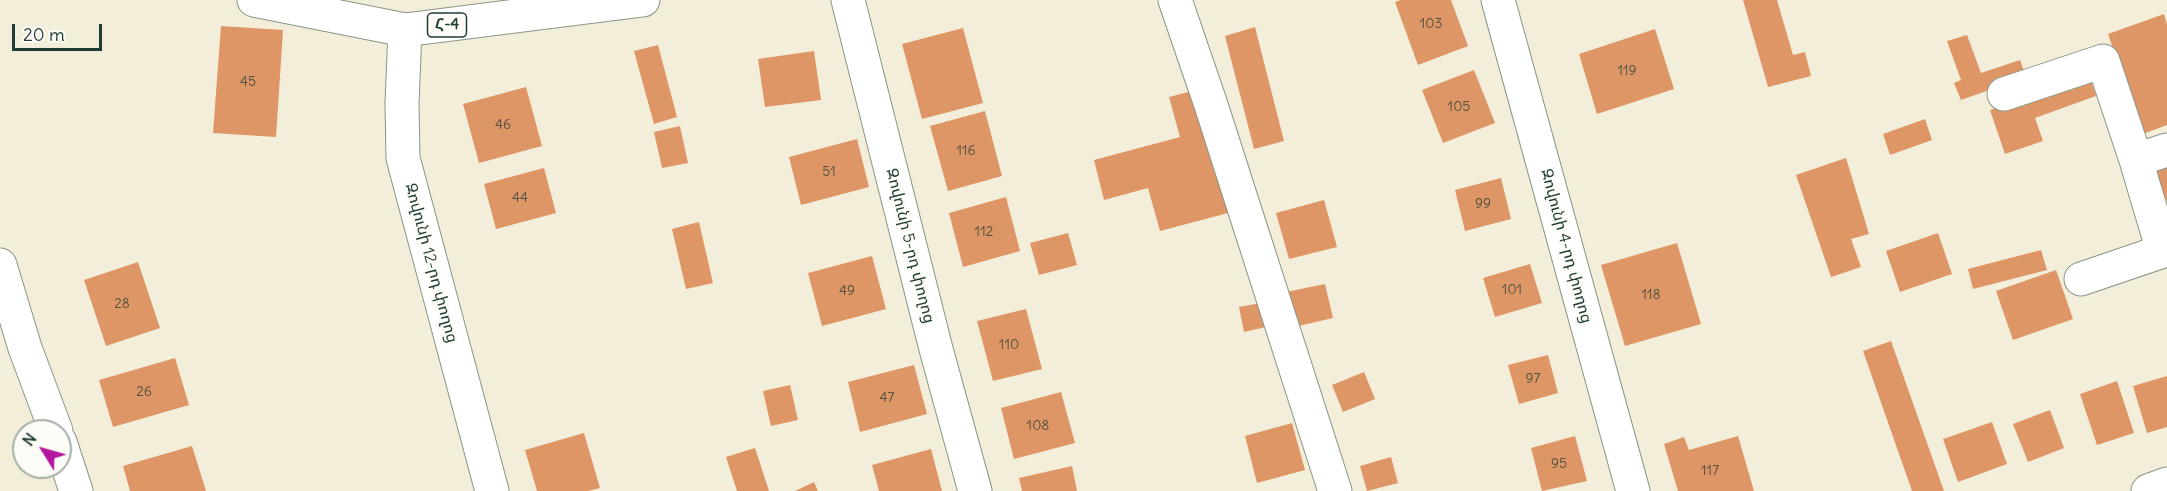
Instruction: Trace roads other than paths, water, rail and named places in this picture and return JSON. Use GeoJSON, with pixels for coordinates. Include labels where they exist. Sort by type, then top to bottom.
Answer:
{"type":"FeatureCollection","features":[{"type":"Feature","properties":{"kind":"street","name":"Հ-4"},"geometry":{"type":"LineString","coordinates":[[254,0],[405,30],[643,0]]}},
{"type":"Feature","properties":{"kind":"street","name":"Զովունի 5-րդ փողոց"},"geometry":{"type":"LineString","coordinates":[[848,0],[936,350],[975,491]]}},
{"type":"Feature","properties":{"kind":"street"},"geometry":{"type":"LineString","coordinates":[[1174,0],[1211,105],[1335,491]]}},
{"type":"Feature","properties":{"kind":"street","name":"Զովունի 4-րդ փողոց"},"geometry":{"type":"LineString","coordinates":[[1498,0],[1633,491]]}},
{"type":"Feature","properties":{"kind":"street","name":"Զովունի 12-րդ փողոց"},"geometry":{"type":"LineString","coordinates":[[405,30],[402,103],[404,158],[492,491]]}},
{"type":"Feature","properties":{"kind":"street"},"geometry":{"type":"LineString","coordinates":[[2004,94],[2103,61],[2163,251],[2081,279]]}},
{"type":"Feature","properties":{"kind":"street"},"geometry":{"type":"LineString","coordinates":[[2136,160],[2167,150]]}},
{"type":"Feature","properties":{"kind":"street"},"geometry":{"type":"LineString","coordinates":[[0,265],[25,348],[52,419]]}},
{"type":"Feature","properties":{"kind":"street"},"geometry":{"type":"LineString","coordinates":[[2148,491],[2167,484]]}}]}
